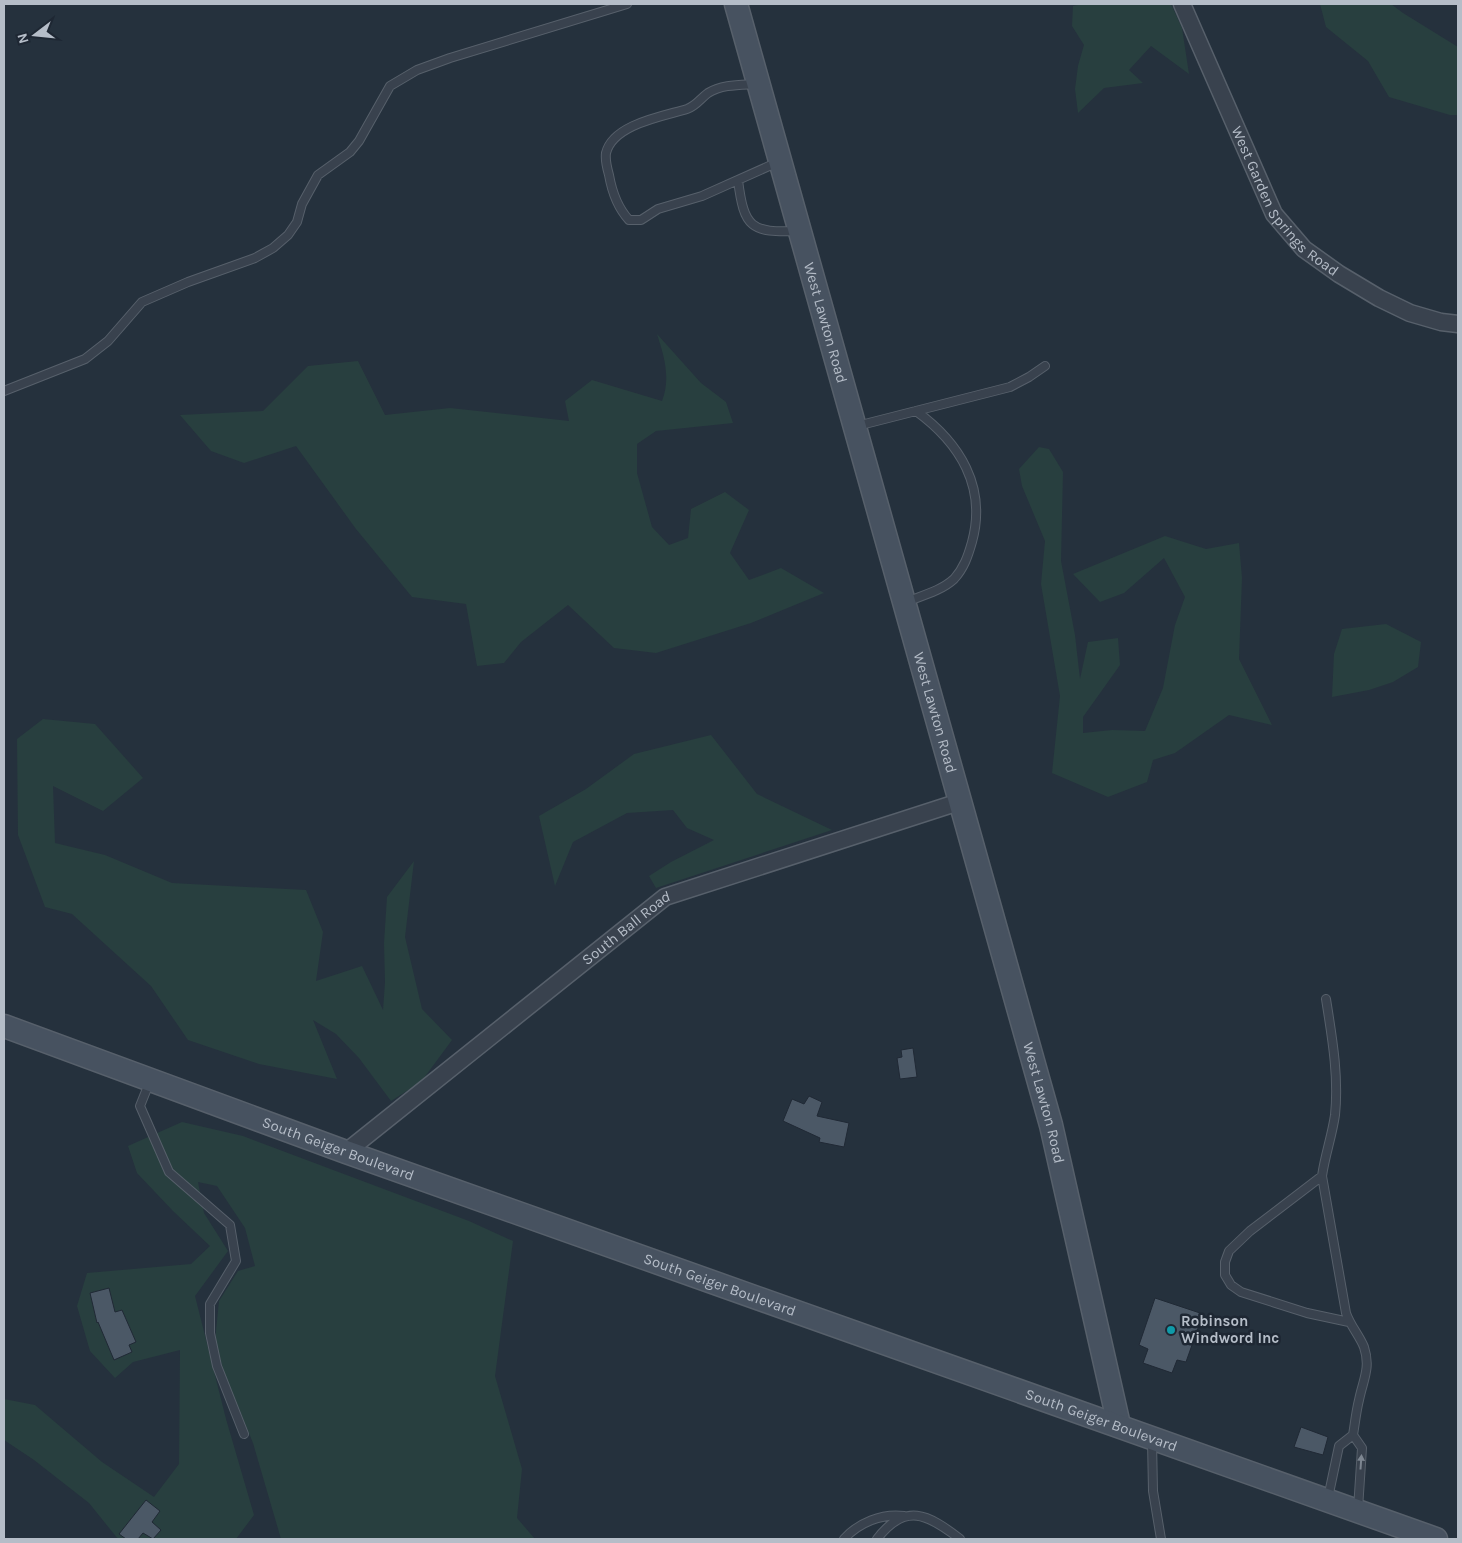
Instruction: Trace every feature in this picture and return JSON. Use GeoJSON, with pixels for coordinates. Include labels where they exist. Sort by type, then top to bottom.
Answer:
{"type":"FeatureCollection","features":[{"type":"Feature","properties":{"kind":"street","name":"West Lawton Road"},"geometry":{"type":"LineString","coordinates":[[736,4],[1051,1124],[1119,1425]]}},
{"type":"Feature","properties":{"kind":"street","name":"West Garden Springs Road"},"geometry":{"type":"LineString","coordinates":[[1182,4],[1274,214],[1304,249],[1339,274],[1378,298],[1410,313],[1441,322],[1458,324]]}},
{"type":"Feature","properties":{"kind":"street","name":"South Ball Road"},"geometry":{"type":"LineString","coordinates":[[346,1152],[665,897],[959,802]]}},
{"type":"Feature","properties":{"kind":"street","name":"South Geiger Boulevard"},"geometry":{"type":"LineString","coordinates":[[4,1026],[346,1152],[1436,1539]]}},
{"type":"Feature","properties":{"kind":"lane"},"geometry":{"type":"LineString","coordinates":[[4,391],[85,359],[108,341],[142,302],[188,282],[254,258],[273,248],[288,235],[297,222],[302,204],[318,175],[350,152],[359,141],[390,86],[417,70],[450,58],[627,4]]}},
{"type":"Feature","properties":{"kind":"lane"},"geometry":{"type":"LineString","coordinates":[[759,83],[709,92],[690,108],[644,121],[619,136],[610,144],[606,152],[612,191],[622,213],[629,220],[641,220],[658,209],[702,196],[780,161]]}},
{"type":"Feature","properties":{"kind":"lane"},"geometry":{"type":"LineString","coordinates":[[738,180],[741,206],[748,220],[756,228],[772,232],[800,231]]}},
{"type":"Feature","properties":{"kind":"lane"},"geometry":{"type":"LineString","coordinates":[[855,427],[1010,387],[1045,366]]}},
{"type":"Feature","properties":{"kind":"lane"},"geometry":{"type":"LineString","coordinates":[[904,602],[939,588],[952,580],[961,570],[968,556],[976,526],[974,487],[968,470],[956,449],[942,432],[916,411]]}},
{"type":"Feature","properties":{"kind":"lane"},"geometry":{"type":"LineString","coordinates":[[1326,999],[1334,1045],[1336,1088],[1335,1116],[1322,1176],[1346,1313],[1349,1322],[1364,1346],[1367,1358],[1367,1373],[1359,1399],[1353,1435],[1362,1448],[1358,1511]]}},
{"type":"Feature","properties":{"kind":"lane"},"geometry":{"type":"LineString","coordinates":[[151,1080],[140,1106],[169,1172],[230,1225],[236,1261],[210,1304],[210,1333],[216,1366],[244,1434]]}},
{"type":"Feature","properties":{"kind":"lane"},"geometry":{"type":"LineString","coordinates":[[1322,1176],[1250,1231],[1229,1250],[1225,1262],[1225,1275],[1231,1285],[1241,1292],[1307,1312],[1349,1322]]}},
{"type":"Feature","properties":{"kind":"lane"},"geometry":{"type":"LineString","coordinates":[[1328,1500],[1338,1446],[1353,1435]]}},
{"type":"Feature","properties":{"kind":"lane"},"geometry":{"type":"LineString","coordinates":[[1152,1437],[1152,1491],[1161,1539]]}},
{"type":"Feature","properties":{"kind":"lane"},"geometry":{"type":"LineString","coordinates":[[844,1539],[861,1525],[881,1517],[894,1515],[918,1515],[928,1518],[960,1539]]}},
{"type":"Feature","properties":{"kind":"lane"},"geometry":{"type":"LineString","coordinates":[[877,1539],[892,1522],[904,1516]]}},
{"type":"Feature","properties":{"kind":"green space"},"geometry":{"type":"Polygon","coordinates":[[[1082,4],[1171,4],[1182,28],[1189,74],[1151,46],[1129,70],[1143,83],[1104,88],[1078,113],[1075,89],[1078,66],[1084,45],[1072,26],[1073,6],[1082,4]]]}},
{"type":"Feature","properties":{"kind":"green space"},"geometry":{"type":"Polygon","coordinates":[[[1320,4],[1391,4],[1458,47],[1458,115],[1450,115],[1389,97],[1368,61],[1326,27],[1320,4]]]}},
{"type":"Feature","properties":{"kind":"green space"},"geometry":{"type":"Polygon","coordinates":[[[657,334],[701,383],[726,402],[733,423],[656,431],[637,444],[637,473],[652,527],[669,545],[688,538],[691,509],[725,492],[749,510],[730,553],[749,580],[781,568],[824,593],[751,623],[656,653],[614,648],[568,605],[521,642],[504,663],[477,666],[466,604],[412,597],[356,529],[296,446],[244,463],[211,451],[180,415],[263,411],[308,366],[358,361],[385,415],[450,408],[569,421],[565,401],[592,380],[662,401],[665,392],[666,375],[657,334]]]}},
{"type":"Feature","properties":{"kind":"green space"},"geometry":{"type":"Polygon","coordinates":[[[1039,447],[1049,449],[1063,472],[1061,561],[1075,635],[1080,679],[1088,642],[1118,638],[1120,665],[1083,717],[1083,733],[1112,730],[1145,731],[1163,688],[1175,625],[1185,597],[1164,558],[1124,593],[1100,602],[1073,574],[1165,536],[1206,549],[1239,543],[1242,578],[1239,659],[1272,725],[1229,715],[1175,753],[1153,760],[1147,782],[1108,797],[1052,773],[1060,696],[1041,584],[1045,541],[1022,486],[1019,469],[1039,447]]]}},
{"type":"Feature","properties":{"kind":"green space"},"geometry":{"type":"Polygon","coordinates":[[[1386,624],[1421,642],[1418,667],[1393,682],[1369,690],[1332,697],[1334,654],[1342,629],[1386,624]]]}},
{"type":"Feature","properties":{"kind":"green space"},"geometry":{"type":"Polygon","coordinates":[[[43,719],[95,724],[143,778],[103,811],[53,786],[55,843],[105,855],[172,883],[306,890],[323,932],[316,981],[362,966],[383,1010],[387,897],[414,861],[405,937],[422,1009],[452,1040],[421,1082],[391,1101],[359,1058],[336,1034],[313,1020],[337,1079],[259,1064],[188,1040],[151,986],[72,914],[45,907],[18,835],[17,739],[43,719]]]}},
{"type":"Feature","properties":{"kind":"green space"},"geometry":{"type":"Polygon","coordinates":[[[711,735],[757,794],[832,830],[656,888],[649,876],[671,862],[714,840],[687,828],[673,810],[627,813],[573,842],[555,886],[539,816],[586,789],[634,754],[711,735]]]}},
{"type":"Feature","properties":{"kind":"green space"},"geometry":{"type":"Polygon","coordinates":[[[182,1122],[243,1136],[469,1221],[513,1241],[495,1376],[522,1469],[517,1518],[535,1539],[281,1539],[253,1443],[224,1372],[215,1341],[219,1301],[238,1271],[255,1266],[245,1228],[217,1186],[198,1182],[204,1213],[228,1251],[195,1296],[226,1419],[254,1515],[236,1539],[118,1539],[89,1503],[34,1460],[4,1440],[4,1399],[35,1405],[102,1462],[154,1497],[179,1464],[180,1350],[133,1362],[115,1378],[90,1351],[77,1306],[87,1273],[191,1264],[210,1246],[137,1173],[128,1146],[182,1122]]]}},
{"type":"Feature","properties":{"kind":"building"},"geometry":{"type":"Polygon","coordinates":[[[913,1048],[917,1077],[900,1079],[897,1058],[902,1057],[901,1050],[913,1048]]]}},
{"type":"Feature","properties":{"kind":"building"},"geometry":{"type":"Polygon","coordinates":[[[809,1096],[822,1102],[817,1116],[849,1123],[844,1147],[819,1142],[820,1138],[783,1121],[792,1099],[804,1104],[809,1096]]]}},
{"type":"Feature","properties":{"kind":"building"},"geometry":{"type":"Polygon","coordinates":[[[109,1288],[115,1312],[122,1310],[136,1342],[129,1345],[132,1352],[114,1360],[97,1323],[90,1293],[109,1288]]]}},
{"type":"Feature","properties":{"kind":"building","name":"Robinson Windword Inc"},"geometry":{"type":"Polygon","coordinates":[[[1155,1298],[1203,1314],[1186,1362],[1177,1360],[1172,1373],[1143,1363],[1148,1349],[1139,1345],[1155,1298]]]}},
{"type":"Feature","properties":{"kind":"building"},"geometry":{"type":"Polygon","coordinates":[[[1301,1427],[1328,1437],[1323,1455],[1294,1447],[1301,1427]]]}},
{"type":"Feature","properties":{"kind":"building"},"geometry":{"type":"Polygon","coordinates":[[[146,1500],[160,1511],[152,1522],[161,1530],[153,1539],[143,1533],[138,1539],[126,1539],[119,1534],[146,1500]]]}},
{"type":"Feature","properties":{"kind":"place","name":"Robinson Windword Inc"},"geometry":{"type":"Point","coordinates":[1171,1330]}}]}
